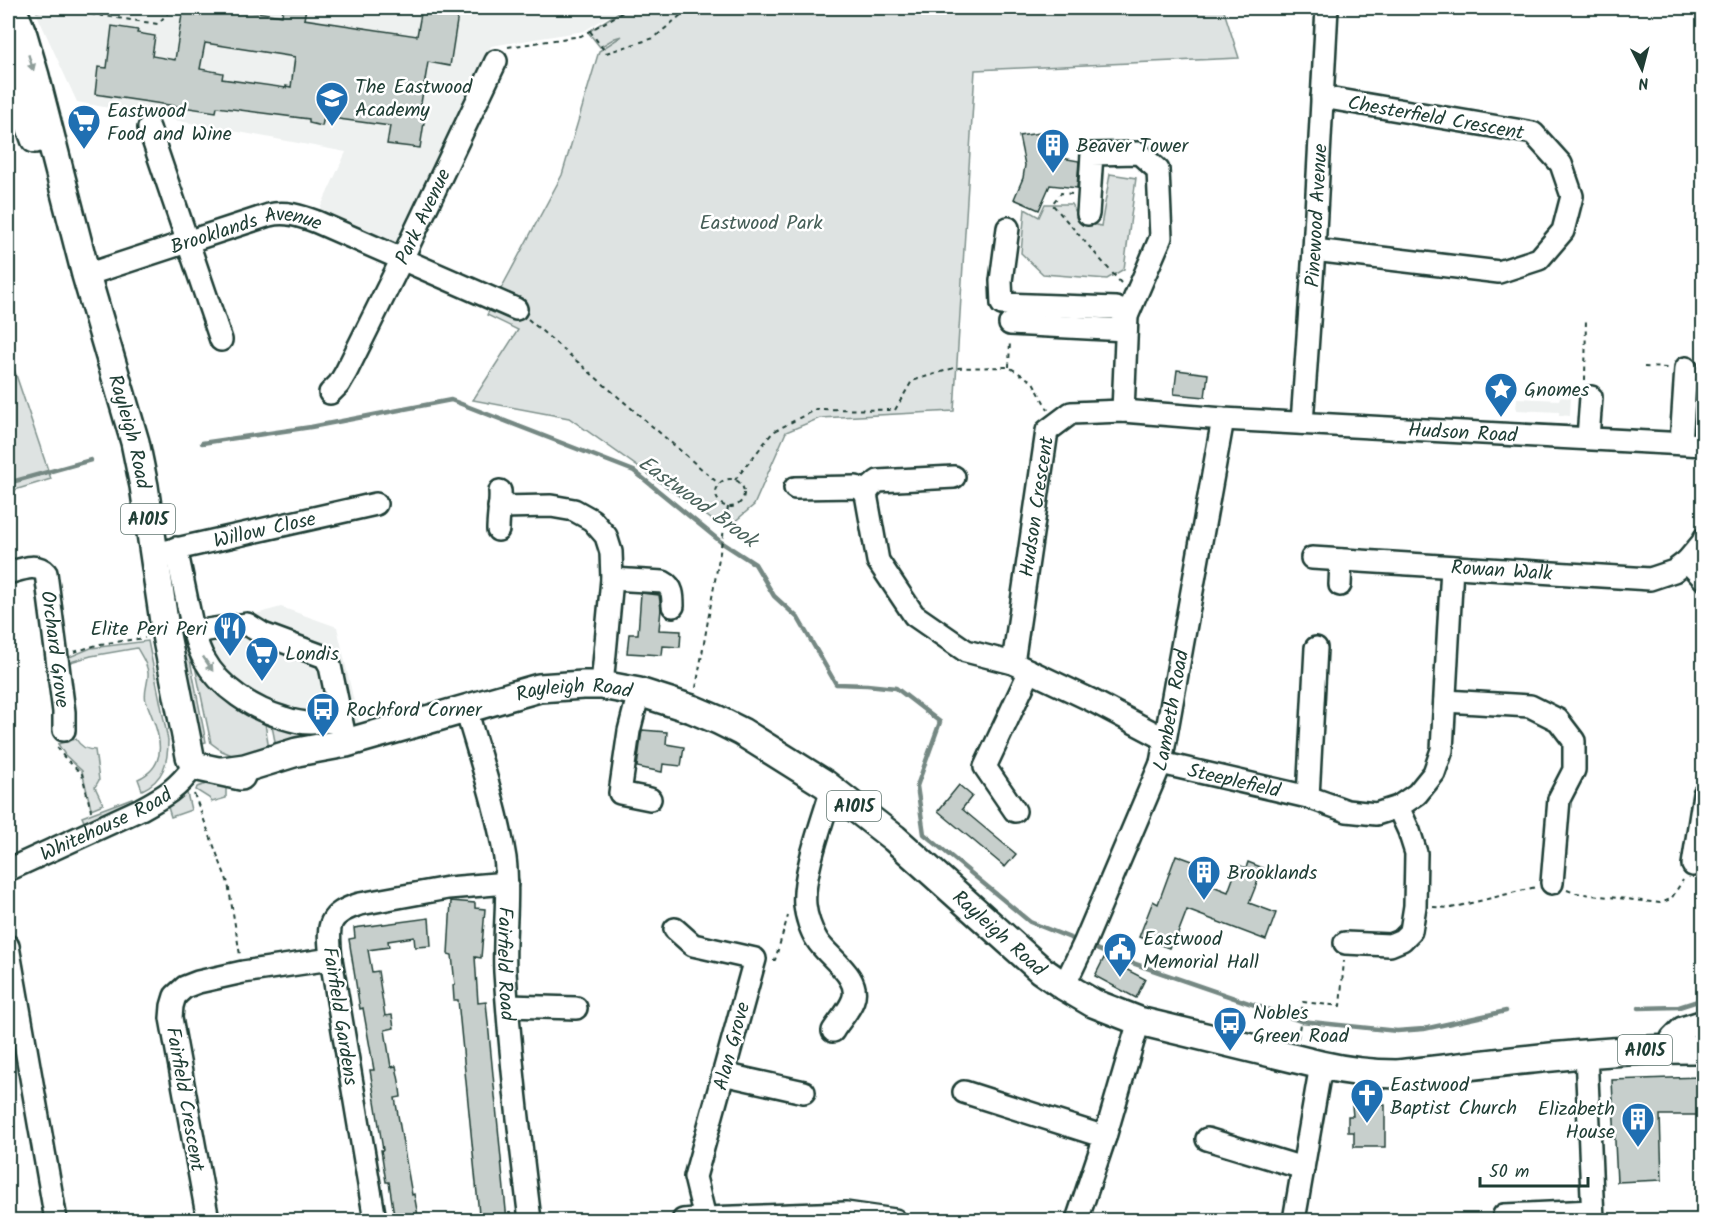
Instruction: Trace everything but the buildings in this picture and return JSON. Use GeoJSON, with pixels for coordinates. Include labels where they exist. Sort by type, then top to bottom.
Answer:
{"type":"FeatureCollection","features":[{"type":"Feature","properties":{"kind":"main road","name":"Rayleigh Road"},"geometry":{"type":"LineString","coordinates":[[12,8],[35,76],[86,275],[135,442],[144,486],[165,551],[189,773],[245,768],[344,734],[466,709],[539,688],[564,685],[602,686],[639,692],[692,709],[742,732],[832,789],[894,838],[1041,970],[1093,1003],[1139,1021],[1350,1072],[1372,1074],[1397,1074],[1586,1053],[1672,1048],[1704,1049]]}},
{"type":"Feature","properties":{"kind":"main road","name":"Rayleigh Road"},"geometry":{"type":"LineString","coordinates":[[8,65],[86,275]]}},
{"type":"Feature","properties":{"kind":"street","name":"Pinewood Avenue"},"geometry":{"type":"LineString","coordinates":[[1302,423],[1327,8]]}},
{"type":"Feature","properties":{"kind":"street","name":"Park Avenue"},"geometry":{"type":"LineString","coordinates":[[330,393],[346,372],[496,62]]}},
{"type":"Feature","properties":{"kind":"street","name":"Chesterfield Crescent"},"geometry":{"type":"LineString","coordinates":[[1314,250],[1499,272],[1539,259],[1563,231],[1572,196],[1561,164],[1533,133],[1322,98]]}},
{"type":"Feature","properties":{"kind":"street"},"geometry":{"type":"LineString","coordinates":[[148,128],[221,340]]}},
{"type":"Feature","properties":{"kind":"street"},"geometry":{"type":"LineString","coordinates":[[1089,205],[1092,154],[1139,153],[1158,170],[1161,237],[1129,315],[1122,411]]}},
{"type":"Feature","properties":{"kind":"street","name":"Brooklands Avenue"},"geometry":{"type":"LineString","coordinates":[[86,275],[268,215],[285,213],[304,217],[516,309]]}},
{"type":"Feature","properties":{"kind":"street"},"geometry":{"type":"LineString","coordinates":[[1008,228],[1001,280],[1002,304],[1116,308],[1129,315]]}},
{"type":"Feature","properties":{"kind":"street"},"geometry":{"type":"LineString","coordinates":[[1010,324],[1129,315]]}},
{"type":"Feature","properties":{"kind":"street"},"geometry":{"type":"LineString","coordinates":[[1681,443],[1686,369]]}},
{"type":"Feature","properties":{"kind":"street"},"geometry":{"type":"LineString","coordinates":[[1588,438],[1591,397]]}},
{"type":"Feature","properties":{"kind":"street","name":"Hudson Crescent"},"geometry":{"type":"LineString","coordinates":[[1015,811],[985,767],[1021,667],[1047,431],[1071,413],[1122,411],[1223,419]]}},
{"type":"Feature","properties":{"kind":"street","name":"Hudson Road"},"geometry":{"type":"LineString","coordinates":[[1223,419],[1704,444]]}},
{"type":"Feature","properties":{"kind":"street","name":"Lambeth Road"},"geometry":{"type":"LineString","coordinates":[[1064,986],[1161,763],[1223,419]]}},
{"type":"Feature","properties":{"kind":"street"},"geometry":{"type":"LineString","coordinates":[[866,494],[878,482],[954,477]]}},
{"type":"Feature","properties":{"kind":"street"},"geometry":{"type":"LineString","coordinates":[[795,488],[856,487],[861,489],[866,494],[878,561],[914,615],[966,651],[1021,667],[1165,739]]}},
{"type":"Feature","properties":{"kind":"street"},"geometry":{"type":"LineString","coordinates":[[498,530],[500,499],[565,507],[583,514],[606,536],[611,552],[612,579],[602,686]]}},
{"type":"Feature","properties":{"kind":"street","name":"Willow Close"},"geometry":{"type":"LineString","coordinates":[[165,551],[376,504]]}},
{"type":"Feature","properties":{"kind":"street","name":"Rowan Walk"},"geometry":{"type":"LineString","coordinates":[[1312,558],[1650,579],[1674,571],[1687,561],[1704,539]]}},
{"type":"Feature","properties":{"kind":"street"},"geometry":{"type":"LineString","coordinates":[[165,551],[204,660],[212,670],[234,692],[271,714],[310,723],[332,721],[344,734]]}},
{"type":"Feature","properties":{"kind":"street"},"geometry":{"type":"LineString","coordinates":[[1340,585],[1341,560]]}},
{"type":"Feature","properties":{"kind":"street"},"geometry":{"type":"LineString","coordinates":[[1687,561],[1704,579]]}},
{"type":"Feature","properties":{"kind":"street","name":"Orchard Grove"},"geometry":{"type":"LineString","coordinates":[[8,573],[34,567],[39,567],[46,573],[64,712],[64,730]]}},
{"type":"Feature","properties":{"kind":"street","name":"Steeplefield"},"geometry":{"type":"LineString","coordinates":[[1161,763],[1308,797],[1347,811],[1376,814],[1398,807],[1417,794],[1434,773],[1442,750],[1452,567]]}},
{"type":"Feature","properties":{"kind":"street"},"geometry":{"type":"LineString","coordinates":[[612,579],[663,582],[668,585],[674,595],[673,606]]}},
{"type":"Feature","properties":{"kind":"street"},"geometry":{"type":"LineString","coordinates":[[194,632],[247,624],[263,634],[325,657],[330,666],[344,734]]}},
{"type":"Feature","properties":{"kind":"street","name":"Steeplefield"},"geometry":{"type":"LineString","coordinates":[[1308,797],[1309,661]]}},
{"type":"Feature","properties":{"kind":"street"},"geometry":{"type":"LineString","coordinates":[[639,692],[629,730],[620,793],[650,799]]}},
{"type":"Feature","properties":{"kind":"street"},"geometry":{"type":"LineString","coordinates":[[1445,701],[1530,706],[1558,720],[1574,741],[1574,770],[1559,799],[1552,883]]}},
{"type":"Feature","properties":{"kind":"street","name":"Fairfield Road"},"geometry":{"type":"LineString","coordinates":[[466,709],[501,837],[507,883],[505,941],[508,1006],[530,1221]]}},
{"type":"Feature","properties":{"kind":"street","name":"Whitehouse Road"},"geometry":{"type":"LineString","coordinates":[[8,870],[141,809],[170,793],[189,773]]}},
{"type":"Feature","properties":{"kind":"street"},"geometry":{"type":"LineString","coordinates":[[832,789],[806,882],[805,905],[817,941],[845,971],[854,989],[853,1000],[833,1031]]}},
{"type":"Feature","properties":{"kind":"street"},"geometry":{"type":"LineString","coordinates":[[1693,865],[1704,794]]}},
{"type":"Feature","properties":{"kind":"street"},"geometry":{"type":"LineString","coordinates":[[1345,943],[1390,945],[1402,940],[1411,931],[1415,906],[1416,853],[1398,807]]}},
{"type":"Feature","properties":{"kind":"street","name":"Fairfield Gardens"},"geometry":{"type":"LineString","coordinates":[[375,1221],[331,959],[328,935],[330,924],[337,914],[360,904],[448,888],[507,883]]}},
{"type":"Feature","properties":{"kind":"street","name":"Alan Grove"},"geometry":{"type":"LineString","coordinates":[[675,929],[693,945],[755,959],[695,1177],[705,1218]]}},
{"type":"Feature","properties":{"kind":"street"},"geometry":{"type":"LineString","coordinates":[[8,946],[56,1221]]}},
{"type":"Feature","properties":{"kind":"street","name":"Fairfield Crescent"},"geometry":{"type":"LineString","coordinates":[[208,1221],[171,1018],[175,996],[185,987],[198,981],[331,959]]}},
{"type":"Feature","properties":{"kind":"street"},"geometry":{"type":"LineString","coordinates":[[508,1006],[576,1008]]}},
{"type":"Feature","properties":{"kind":"street"},"geometry":{"type":"LineString","coordinates":[[1077,1221],[1105,1137],[1139,1021]]}},
{"type":"Feature","properties":{"kind":"street"},"geometry":{"type":"LineString","coordinates":[[1672,1048],[1672,1038],[1682,1028],[1704,1021]]}},
{"type":"Feature","properties":{"kind":"street"},"geometry":{"type":"LineString","coordinates":[[1504,1215],[1593,1216],[1586,1053]]}},
{"type":"Feature","properties":{"kind":"street"},"geometry":{"type":"LineString","coordinates":[[1294,1221],[1321,1065]]}},
{"type":"Feature","properties":{"kind":"street"},"geometry":{"type":"LineString","coordinates":[[723,1074],[804,1092]]}},
{"type":"Feature","properties":{"kind":"street"},"geometry":{"type":"LineString","coordinates":[[964,1092],[1105,1137]]}},
{"type":"Feature","properties":{"kind":"street"},"geometry":{"type":"LineString","coordinates":[[1207,1139],[1302,1168]]}},
{"type":"Feature","properties":{"kind":"street"},"geometry":{"type":"LineString","coordinates":[[683,1221],[705,1218],[846,1213],[895,1221]]}},
{"type":"Feature","properties":{"kind":"path"},"geometry":{"type":"LineString","coordinates":[[64,10],[158,24],[172,8]]}},
{"type":"Feature","properties":{"kind":"path"},"geometry":{"type":"LineString","coordinates":[[496,62],[502,48],[580,36],[630,8]]}},
{"type":"Feature","properties":{"kind":"path"},"geometry":{"type":"LineString","coordinates":[[590,31],[606,52],[654,38],[689,8]]}},
{"type":"Feature","properties":{"kind":"path"},"geometry":{"type":"LineString","coordinates":[[1089,205],[1061,193],[1053,204],[1129,315]]}},
{"type":"Feature","properties":{"kind":"path"},"geometry":{"type":"LineString","coordinates":[[516,309],[719,484]]}},
{"type":"Feature","properties":{"kind":"path"},"geometry":{"type":"LineString","coordinates":[[735,480],[773,432],[816,409],[895,410],[912,381],[954,368],[1009,367],[1033,382],[1056,424]]}},
{"type":"Feature","properties":{"kind":"path"},"geometry":{"type":"LineString","coordinates":[[726,479],[735,480],[742,485],[744,494],[740,502],[728,507],[719,502],[717,498],[719,484],[726,479]]}},
{"type":"Feature","properties":{"kind":"path"},"geometry":{"type":"LineString","coordinates":[[692,709],[728,507]]}},
{"type":"Feature","properties":{"kind":"path"},"geometry":{"type":"LineString","coordinates":[[57,657],[100,644],[150,637]]}},
{"type":"Feature","properties":{"kind":"path"},"geometry":{"type":"LineString","coordinates":[[64,730],[56,744],[64,757],[81,774],[91,811]]}},
{"type":"Feature","properties":{"kind":"path"},"geometry":{"type":"LineString","coordinates":[[189,773],[228,883],[243,972]]}},
{"type":"Feature","properties":{"kind":"path"},"geometry":{"type":"LineString","coordinates":[[1300,1030],[1303,1002],[1340,1006],[1345,943]]}},
{"type":"Feature","properties":{"kind":"shaded area","name":"The Eastwood Academy"},"geometry":{"type":"Polygon","coordinates":[[[34,8],[622,8],[584,31],[491,46],[395,246],[318,213],[346,152],[77,102],[34,8]]]}},
{"type":"Feature","properties":{"kind":"shaded area"},"geometry":{"type":"Polygon","coordinates":[[[1560,397],[1571,398],[1570,416],[1559,415],[1559,412],[1516,410],[1517,398],[1559,400],[1560,397]]]}},
{"type":"Feature","properties":{"kind":"shaded area"},"geometry":{"type":"Polygon","coordinates":[[[281,607],[337,627],[360,728],[301,743],[239,718],[200,680],[188,633],[281,607]]]}},
{"type":"Feature","properties":{"kind":"green space","name":"Eastwood Park"},"geometry":{"type":"Polygon","coordinates":[[[625,8],[1223,8],[1239,58],[975,70],[954,411],[820,418],[786,432],[754,505],[732,524],[714,521],[569,418],[473,400],[518,330],[487,315],[562,175],[599,51],[622,36],[600,47],[588,32],[625,8]]]}},
{"type":"Feature","properties":{"kind":"green space"},"geometry":{"type":"Polygon","coordinates":[[[1110,174],[1136,178],[1124,269],[1107,279],[1043,274],[1021,253],[1025,209],[1039,217],[1045,204],[1071,204],[1082,222],[1101,226],[1110,174]]]}},
{"type":"Feature","properties":{"kind":"green space"},"geometry":{"type":"Polygon","coordinates":[[[8,351],[51,479],[8,492],[8,351]]]}},
{"type":"Feature","properties":{"kind":"green space"},"geometry":{"type":"Polygon","coordinates":[[[185,634],[206,742],[202,743],[178,635],[185,634]]]}},
{"type":"Feature","properties":{"kind":"green space"},"geometry":{"type":"Polygon","coordinates":[[[148,641],[168,748],[166,763],[160,776],[142,790],[138,779],[156,764],[159,744],[145,698],[148,680],[147,667],[137,648],[91,656],[67,663],[67,658],[91,648],[148,641]]]}},
{"type":"Feature","properties":{"kind":"green space"},"geometry":{"type":"Polygon","coordinates":[[[196,671],[225,700],[265,723],[269,750],[237,757],[222,751],[211,743],[196,671]]]}},
{"type":"Feature","properties":{"kind":"green space"},"geometry":{"type":"Polygon","coordinates":[[[299,725],[331,729],[276,747],[272,726],[296,732],[299,725]]]}},
{"type":"Feature","properties":{"kind":"green space"},"geometry":{"type":"Polygon","coordinates":[[[76,739],[84,747],[95,750],[99,780],[95,787],[103,804],[91,809],[82,771],[65,755],[58,744],[76,739]]]}},
{"type":"Feature","properties":{"kind":"green space"},"geometry":{"type":"Polygon","coordinates":[[[209,783],[226,785],[226,798],[212,802],[196,790],[197,787],[209,783]]]}},
{"type":"Feature","properties":{"kind":"green space"},"geometry":{"type":"Polygon","coordinates":[[[187,793],[191,810],[171,817],[167,804],[187,793]]]}},
{"type":"Feature","properties":{"kind":"green space"},"geometry":{"type":"Polygon","coordinates":[[[132,798],[135,802],[86,826],[82,817],[132,798]]]}},
{"type":"Feature","properties":{"kind":"waterway","name":"Eastwood Brook"},"geometry":{"type":"LineString","coordinates":[[202,443],[311,427],[451,400],[634,471],[721,542],[755,564],[774,596],[798,618],[836,684],[896,688],[940,722],[917,786],[924,834],[1030,922],[1078,941]]}},
{"type":"Feature","properties":{"kind":"waterway","name":"Eastwood Brook"},"geometry":{"type":"LineString","coordinates":[[8,483],[91,460]]}},
{"type":"Feature","properties":{"kind":"waterway","name":"Eastwood Brook"},"geometry":{"type":"LineString","coordinates":[[1089,946],[1301,1021],[1397,1031],[1424,1029],[1506,1011]]}},
{"type":"Feature","properties":{"kind":"waterway","name":"Eastwood Brook"},"geometry":{"type":"LineString","coordinates":[[1639,1008],[1679,1007],[1704,999]]}},
{"type":"Feature","properties":{"kind":"place","name":"The Eastwood Academy"},"geometry":{"type":"Point","coordinates":[332,127]}},
{"type":"Feature","properties":{"kind":"place","name":"Eastwood Food and Wine"},"geometry":{"type":"Point","coordinates":[84,150]}},
{"type":"Feature","properties":{"kind":"place","name":"Beaver Tower"},"geometry":{"type":"Point","coordinates":[1053,174]}},
{"type":"Feature","properties":{"kind":"place","name":"Gnomes"},"geometry":{"type":"Point","coordinates":[1501,418]}},
{"type":"Feature","properties":{"kind":"place","name":"Elite Peri Peri"},"geometry":{"type":"Point","coordinates":[230,657]}},
{"type":"Feature","properties":{"kind":"place","name":"Londis"},"geometry":{"type":"Point","coordinates":[262,682]}},
{"type":"Feature","properties":{"kind":"place","name":"Rochford Corner"},"geometry":{"type":"Point","coordinates":[323,738]}},
{"type":"Feature","properties":{"kind":"place","name":"Brooklands"},"geometry":{"type":"Point","coordinates":[1204,901]}},
{"type":"Feature","properties":{"kind":"place","name":"Eastwood Memorial Hall"},"geometry":{"type":"Point","coordinates":[1120,978]}},
{"type":"Feature","properties":{"kind":"place","name":"Nobles Green Road"},"geometry":{"type":"Point","coordinates":[1230,1052]}},
{"type":"Feature","properties":{"kind":"place","name":"Eastwood Baptist Church"},"geometry":{"type":"Point","coordinates":[1367,1124]}},
{"type":"Feature","properties":{"kind":"place","name":"Elizabeth House"},"geometry":{"type":"Point","coordinates":[1638,1148]}}]}
